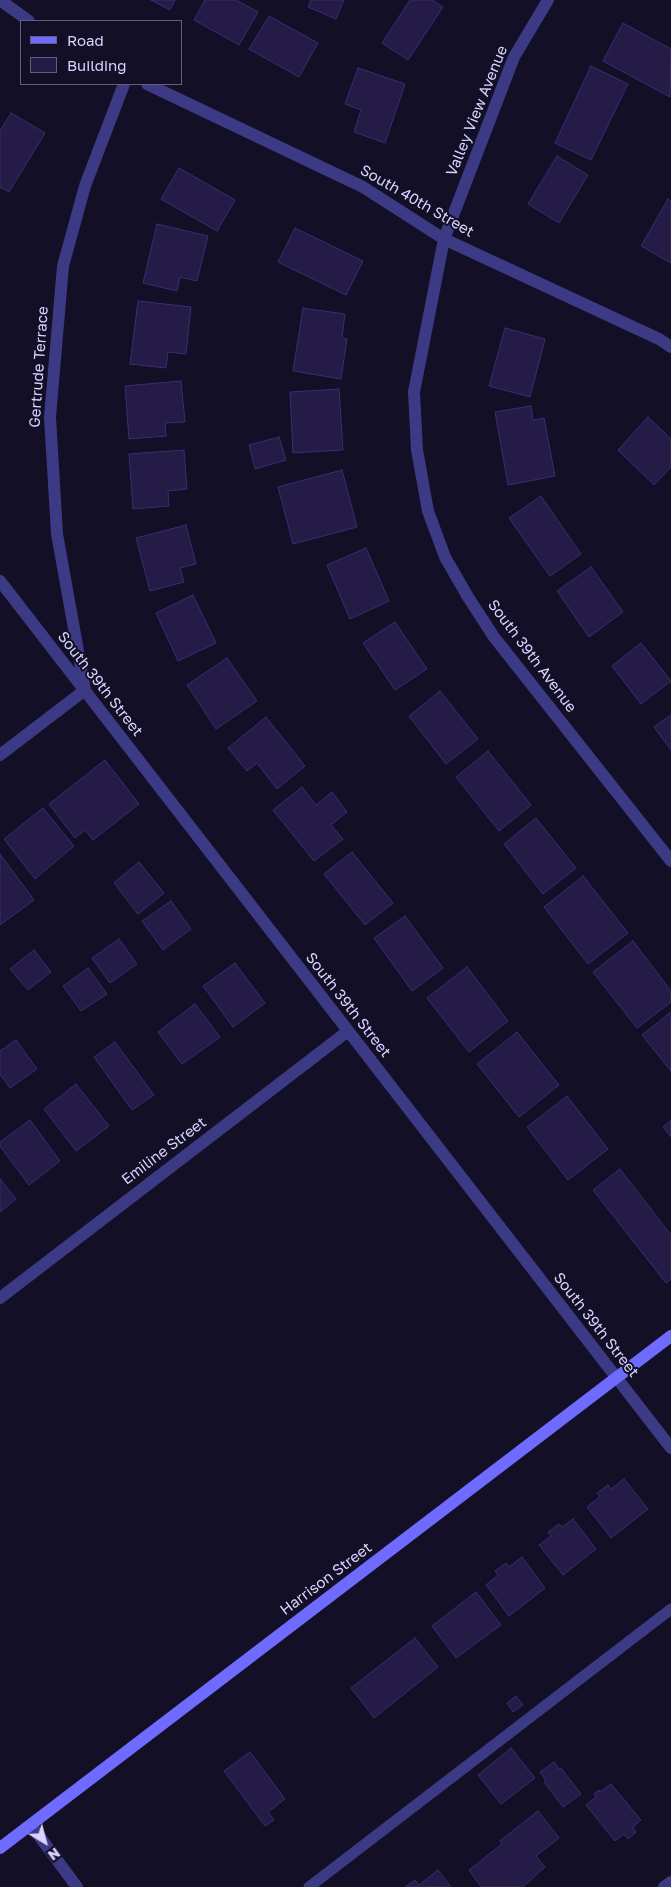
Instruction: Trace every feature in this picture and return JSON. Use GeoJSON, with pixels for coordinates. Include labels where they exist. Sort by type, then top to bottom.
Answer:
{"type":"FeatureCollection","features":[{"type":"Feature","properties":{"kind":"main road","name":"Harrison Street"},"geometry":{"type":"LineString","coordinates":[[0,1848],[671,1336]]}},
{"type":"Feature","properties":{"kind":"street"},"geometry":{"type":"LineString","coordinates":[[0,0],[28,20]]}},
{"type":"Feature","properties":{"kind":"street","name":"Valley View Avenue"},"geometry":{"type":"LineString","coordinates":[[444,239],[514,57],[548,0]]}},
{"type":"Feature","properties":{"kind":"street","name":"Gertrude Terrace"},"geometry":{"type":"LineString","coordinates":[[85,690],[57,534],[50,417],[63,266],[85,186],[124,85]]}},
{"type":"Feature","properties":{"kind":"street","name":"South 40th Street"},"geometry":{"type":"LineString","coordinates":[[149,85],[363,187],[444,239],[671,347]]}},
{"type":"Feature","properties":{"kind":"street","name":"South 39th Avenue"},"geometry":{"type":"LineString","coordinates":[[444,239],[414,392],[417,450],[428,511],[436,535],[445,557],[494,637],[668,852]]}},
{"type":"Feature","properties":{"kind":"street","name":"South 39th Street"},"geometry":{"type":"LineString","coordinates":[[0,581],[671,1448]]}},
{"type":"Feature","properties":{"kind":"street"},"geometry":{"type":"LineString","coordinates":[[0,755],[85,690]]}},
{"type":"Feature","properties":{"kind":"street","name":"Emiline Street"},"geometry":{"type":"LineString","coordinates":[[0,1298],[348,1031]]}},
{"type":"Feature","properties":{"kind":"street"},"geometry":{"type":"LineString","coordinates":[[31,1825],[77,1887]]}},
{"type":"Feature","properties":{"kind":"street"},"geometry":{"type":"LineString","coordinates":[[664,1887],[671,1882]]}},
{"type":"Feature","properties":{"kind":"lane"},"geometry":{"type":"LineString","coordinates":[[309,1887],[671,1609]]}},
{"type":"Feature","properties":{"kind":"building"},"geometry":{"type":"Polygon","coordinates":[[[151,0],[175,0],[170,10],[151,0]]]}},
{"type":"Feature","properties":{"kind":"building"},"geometry":{"type":"Polygon","coordinates":[[[205,0],[236,0],[258,12],[239,45],[194,20],[205,0]]]}},
{"type":"Feature","properties":{"kind":"building"},"geometry":{"type":"Polygon","coordinates":[[[311,0],[344,0],[336,19],[308,7],[311,0]]]}},
{"type":"Feature","properties":{"kind":"building"},"geometry":{"type":"Polygon","coordinates":[[[410,0],[432,0],[443,7],[408,60],[382,43],[410,0]]]}},
{"type":"Feature","properties":{"kind":"building"},"geometry":{"type":"Polygon","coordinates":[[[269,16],[318,43],[299,77],[249,49],[269,16]]]}},
{"type":"Feature","properties":{"kind":"building"},"geometry":{"type":"Polygon","coordinates":[[[623,23],[671,49],[670,97],[603,61],[623,23]]]}},
{"type":"Feature","properties":{"kind":"building"},"geometry":{"type":"Polygon","coordinates":[[[591,66],[628,84],[591,160],[555,143],[591,66]]]}},
{"type":"Feature","properties":{"kind":"building"},"geometry":{"type":"Polygon","coordinates":[[[358,68],[405,84],[385,143],[354,132],[361,110],[345,104],[358,68]]]}},
{"type":"Feature","properties":{"kind":"building"},"geometry":{"type":"Polygon","coordinates":[[[11,113],[45,133],[9,192],[0,187],[0,131],[11,113]]]}},
{"type":"Feature","properties":{"kind":"building"},"geometry":{"type":"Polygon","coordinates":[[[557,156],[588,175],[559,223],[528,204],[557,156]]]}},
{"type":"Feature","properties":{"kind":"building"},"geometry":{"type":"Polygon","coordinates":[[[179,168],[235,200],[217,231],[161,199],[179,168]]]}},
{"type":"Feature","properties":{"kind":"building"},"geometry":{"type":"Polygon","coordinates":[[[668,199],[671,201],[671,263],[641,246],[668,199]]]}},
{"type":"Feature","properties":{"kind":"building"},"geometry":{"type":"Polygon","coordinates":[[[157,224],[208,236],[197,281],[180,277],[177,291],[143,283],[157,224]]]}},
{"type":"Feature","properties":{"kind":"building"},"geometry":{"type":"Polygon","coordinates":[[[295,228],[363,261],[346,295],[278,262],[295,228]]]}},
{"type":"Feature","properties":{"kind":"building"},"geometry":{"type":"Polygon","coordinates":[[[138,301],[191,307],[186,354],[168,352],[166,368],[130,364],[138,301]]]}},
{"type":"Feature","properties":{"kind":"building"},"geometry":{"type":"Polygon","coordinates":[[[303,308],[345,314],[342,338],[347,339],[341,379],[293,371],[303,308]]]}},
{"type":"Feature","properties":{"kind":"building"},"geometry":{"type":"Polygon","coordinates":[[[505,328],[545,339],[530,397],[489,386],[505,328]]]}},
{"type":"Feature","properties":{"kind":"building"},"geometry":{"type":"Polygon","coordinates":[[[181,381],[185,422],[165,423],[166,436],[129,439],[125,386],[181,381]]]}},
{"type":"Feature","properties":{"kind":"building"},"geometry":{"type":"Polygon","coordinates":[[[339,389],[343,450],[293,453],[290,392],[339,389]]]}},
{"type":"Feature","properties":{"kind":"building"},"geometry":{"type":"Polygon","coordinates":[[[531,406],[533,420],[544,418],[555,476],[508,485],[495,412],[531,406]]]}},
{"type":"Feature","properties":{"kind":"building"},"geometry":{"type":"Polygon","coordinates":[[[648,417],[671,439],[671,467],[654,485],[618,450],[648,417]]]}},
{"type":"Feature","properties":{"kind":"building"},"geometry":{"type":"Polygon","coordinates":[[[279,437],[286,460],[255,469],[249,445],[279,437]]]}},
{"type":"Feature","properties":{"kind":"building"},"geometry":{"type":"Polygon","coordinates":[[[184,450],[187,489],[168,491],[169,506],[133,509],[129,454],[184,450]]]}},
{"type":"Feature","properties":{"kind":"building"},"geometry":{"type":"Polygon","coordinates":[[[342,470],[357,527],[293,544],[278,487],[342,470]]]}},
{"type":"Feature","properties":{"kind":"building"},"geometry":{"type":"Polygon","coordinates":[[[541,496],[581,554],[550,576],[509,518],[541,496]]]}},
{"type":"Feature","properties":{"kind":"building"},"geometry":{"type":"Polygon","coordinates":[[[186,525],[196,564],[180,568],[184,582],[150,591],[136,538],[186,525]]]}},
{"type":"Feature","properties":{"kind":"building"},"geometry":{"type":"Polygon","coordinates":[[[366,548],[389,601],[350,619],[327,565],[366,548]]]}},
{"type":"Feature","properties":{"kind":"building"},"geometry":{"type":"Polygon","coordinates":[[[591,567],[623,612],[589,637],[557,591],[591,567]]]}},
{"type":"Feature","properties":{"kind":"building"},"geometry":{"type":"Polygon","coordinates":[[[193,595],[216,643],[178,661],[156,613],[193,595]]]}},
{"type":"Feature","properties":{"kind":"building"},"geometry":{"type":"Polygon","coordinates":[[[395,622],[427,669],[395,690],[363,643],[395,622]]]}},
{"type":"Feature","properties":{"kind":"building"},"geometry":{"type":"Polygon","coordinates":[[[641,643],[671,681],[641,704],[612,666],[641,643]]]}},
{"type":"Feature","properties":{"kind":"building"},"geometry":{"type":"Polygon","coordinates":[[[227,658],[257,701],[216,729],[187,685],[227,658]]]}},
{"type":"Feature","properties":{"kind":"building"},"geometry":{"type":"Polygon","coordinates":[[[440,691],[478,739],[446,764],[409,716],[440,691]]]}},
{"type":"Feature","properties":{"kind":"building"},"geometry":{"type":"Polygon","coordinates":[[[671,715],[671,750],[654,727],[671,715]]]}},
{"type":"Feature","properties":{"kind":"building"},"geometry":{"type":"Polygon","coordinates":[[[266,717],[305,766],[277,789],[257,763],[247,771],[228,748],[266,717]]]}},
{"type":"Feature","properties":{"kind":"building"},"geometry":{"type":"Polygon","coordinates":[[[488,751],[531,805],[499,831],[456,777],[488,751]]]}},
{"type":"Feature","properties":{"kind":"building"},"geometry":{"type":"Polygon","coordinates":[[[105,760],[139,804],[93,840],[85,830],[75,838],[49,804],[105,760]]]}},
{"type":"Feature","properties":{"kind":"building"},"geometry":{"type":"Polygon","coordinates":[[[302,787],[316,805],[332,792],[347,812],[331,825],[343,839],[314,861],[273,810],[302,787]]]}},
{"type":"Feature","properties":{"kind":"building"},"geometry":{"type":"Polygon","coordinates":[[[43,808],[74,846],[35,879],[4,839],[43,808]]]}},
{"type":"Feature","properties":{"kind":"building"},"geometry":{"type":"Polygon","coordinates":[[[536,818],[576,868],[543,894],[504,844],[536,818]]]}},
{"type":"Feature","properties":{"kind":"building"},"geometry":{"type":"Polygon","coordinates":[[[352,852],[393,903],[365,925],[324,874],[352,852]]]}},
{"type":"Feature","properties":{"kind":"building"},"geometry":{"type":"Polygon","coordinates":[[[0,854],[34,900],[0,925],[0,854]]]}},
{"type":"Feature","properties":{"kind":"building"},"geometry":{"type":"Polygon","coordinates":[[[139,862],[164,893],[138,914],[114,883],[139,862]]]}},
{"type":"Feature","properties":{"kind":"building"},"geometry":{"type":"Polygon","coordinates":[[[583,876],[628,933],[588,964],[544,907],[583,876]]]}},
{"type":"Feature","properties":{"kind":"building"},"geometry":{"type":"Polygon","coordinates":[[[171,901],[191,929],[163,950],[142,921],[171,901]]]}},
{"type":"Feature","properties":{"kind":"building"},"geometry":{"type":"Polygon","coordinates":[[[405,916],[443,968],[412,991],[374,938],[405,916]]]}},
{"type":"Feature","properties":{"kind":"building"},"geometry":{"type":"Polygon","coordinates":[[[119,939],[137,964],[110,983],[92,958],[119,939]]]}},
{"type":"Feature","properties":{"kind":"building"},"geometry":{"type":"Polygon","coordinates":[[[633,941],[671,991],[671,1002],[637,1028],[593,972],[633,941]]]}},
{"type":"Feature","properties":{"kind":"building"},"geometry":{"type":"Polygon","coordinates":[[[34,950],[51,972],[28,990],[10,969],[34,950]]]}},
{"type":"Feature","properties":{"kind":"building"},"geometry":{"type":"Polygon","coordinates":[[[235,963],[265,1003],[233,1027],[203,986],[235,963]]]}},
{"type":"Feature","properties":{"kind":"building"},"geometry":{"type":"Polygon","coordinates":[[[467,967],[508,1021],[469,1052],[427,998],[467,967]]]}},
{"type":"Feature","properties":{"kind":"building"},"geometry":{"type":"Polygon","coordinates":[[[88,968],[107,994],[81,1011],[63,986],[88,968]]]}},
{"type":"Feature","properties":{"kind":"building"},"geometry":{"type":"Polygon","coordinates":[[[195,1004],[220,1037],[182,1064],[158,1032],[195,1004]]]}},
{"type":"Feature","properties":{"kind":"building"},"geometry":{"type":"Polygon","coordinates":[[[671,1012],[671,1071],[642,1035],[671,1012]]]}},
{"type":"Feature","properties":{"kind":"building"},"geometry":{"type":"Polygon","coordinates":[[[517,1032],[559,1085],[519,1117],[477,1064],[517,1032]]]}},
{"type":"Feature","properties":{"kind":"building"},"geometry":{"type":"Polygon","coordinates":[[[16,1040],[37,1069],[10,1088],[0,1074],[0,1051],[16,1040]]]}},
{"type":"Feature","properties":{"kind":"building"},"geometry":{"type":"Polygon","coordinates":[[[115,1042],[154,1095],[132,1110],[94,1057],[115,1042]]]}},
{"type":"Feature","properties":{"kind":"building"},"geometry":{"type":"Polygon","coordinates":[[[76,1084],[109,1126],[76,1151],[44,1109],[76,1084]]]}},
{"type":"Feature","properties":{"kind":"building"},"geometry":{"type":"Polygon","coordinates":[[[567,1096],[608,1149],[568,1180],[527,1127],[567,1096]]]}},
{"type":"Feature","properties":{"kind":"building"},"geometry":{"type":"Polygon","coordinates":[[[30,1120],[60,1161],[29,1185],[0,1146],[0,1142],[30,1120]]]}},
{"type":"Feature","properties":{"kind":"building"},"geometry":{"type":"Polygon","coordinates":[[[671,1120],[671,1137],[663,1127],[671,1120]]]}},
{"type":"Feature","properties":{"kind":"building"},"geometry":{"type":"Polygon","coordinates":[[[620,1169],[671,1235],[671,1279],[666,1283],[593,1190],[620,1169]]]}},
{"type":"Feature","properties":{"kind":"building"},"geometry":{"type":"Polygon","coordinates":[[[0,1179],[16,1199],[0,1212],[0,1179]]]}},
{"type":"Feature","properties":{"kind":"building"},"geometry":{"type":"Polygon","coordinates":[[[624,1479],[648,1509],[611,1538],[587,1507],[600,1497],[597,1493],[608,1485],[611,1489],[624,1479]]]}},
{"type":"Feature","properties":{"kind":"building"},"geometry":{"type":"Polygon","coordinates":[[[573,1519],[596,1549],[563,1575],[539,1545],[551,1536],[548,1532],[559,1524],[562,1527],[573,1519]]]}},
{"type":"Feature","properties":{"kind":"building"},"geometry":{"type":"Polygon","coordinates":[[[522,1557],[545,1588],[509,1616],[486,1585],[498,1575],[495,1571],[506,1563],[509,1567],[522,1557]]]}},
{"type":"Feature","properties":{"kind":"building"},"geometry":{"type":"Polygon","coordinates":[[[476,1592],[501,1625],[456,1658],[432,1626],[476,1592]]]}},
{"type":"Feature","properties":{"kind":"building"},"geometry":{"type":"Polygon","coordinates":[[[415,1638],[438,1667],[374,1718],[351,1688],[415,1638]]]}},
{"type":"Feature","properties":{"kind":"building"},"geometry":{"type":"Polygon","coordinates":[[[516,1696],[523,1705],[513,1712],[507,1703],[516,1696]]]}},
{"type":"Feature","properties":{"kind":"building"},"geometry":{"type":"Polygon","coordinates":[[[511,1748],[535,1778],[501,1804],[478,1775],[511,1748]]]}},
{"type":"Feature","properties":{"kind":"building"},"geometry":{"type":"Polygon","coordinates":[[[250,1752],[285,1799],[268,1812],[274,1820],[265,1826],[224,1771],[250,1752]]]}},
{"type":"Feature","properties":{"kind":"building"},"geometry":{"type":"Polygon","coordinates":[[[554,1762],[581,1794],[563,1807],[544,1782],[546,1780],[540,1772],[554,1762]]]}},
{"type":"Feature","properties":{"kind":"building"},"geometry":{"type":"Polygon","coordinates":[[[611,1784],[641,1820],[633,1827],[636,1832],[628,1839],[624,1834],[615,1841],[586,1805],[596,1797],[594,1794],[611,1784]]]}},
{"type":"Feature","properties":{"kind":"building"},"geometry":{"type":"Polygon","coordinates":[[[538,1811],[559,1838],[536,1856],[545,1867],[523,1887],[481,1887],[469,1870],[502,1844],[500,1841],[538,1811]]]}},
{"type":"Feature","properties":{"kind":"building"},"geometry":{"type":"Polygon","coordinates":[[[438,1870],[451,1887],[405,1887],[415,1880],[419,1885],[438,1870]]]}}]}
